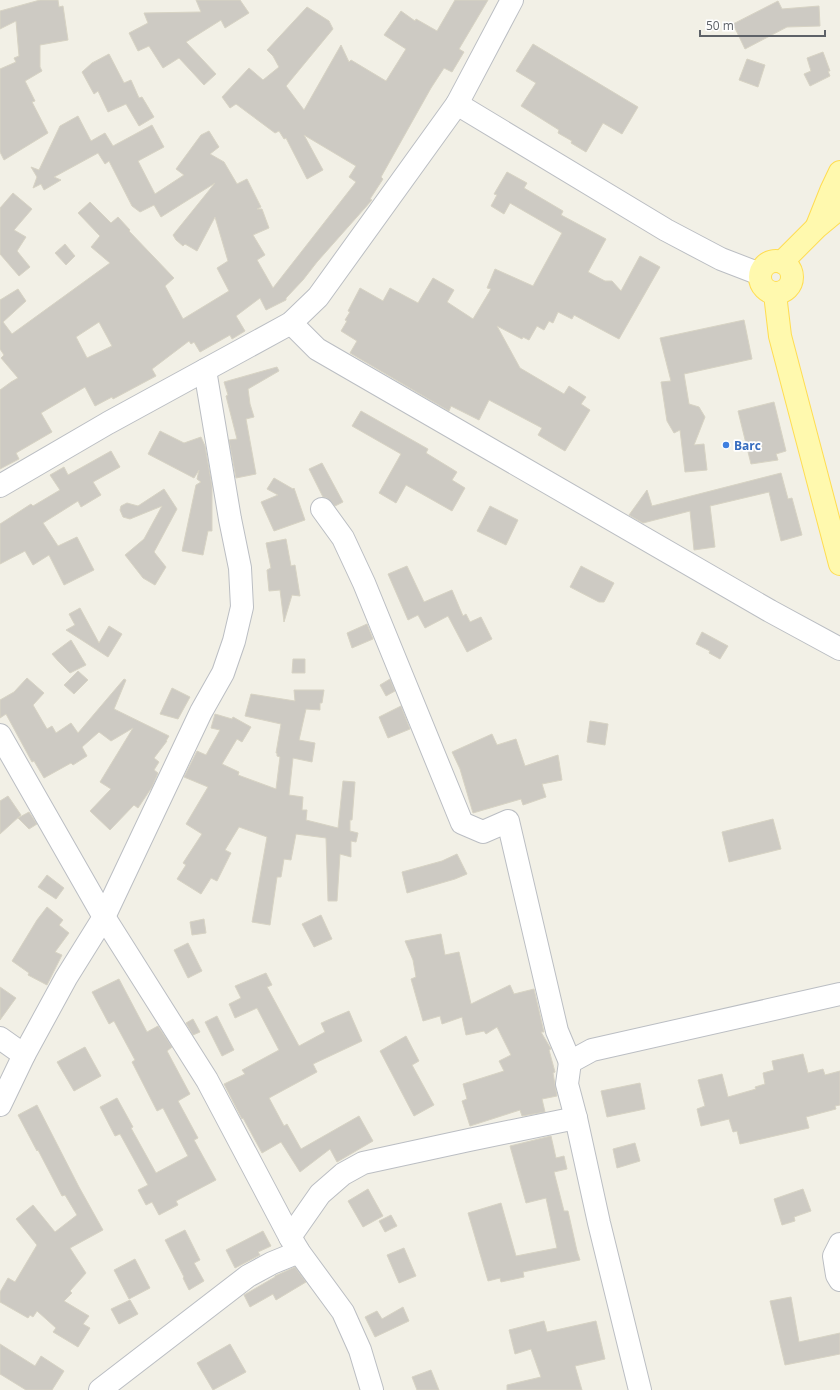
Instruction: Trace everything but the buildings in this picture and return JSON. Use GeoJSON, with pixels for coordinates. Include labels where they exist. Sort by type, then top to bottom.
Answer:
{"type":"FeatureCollection","features":[{"type":"Feature","properties":{"kind":"main road"},"geometry":{"type":"LineString","coordinates":[[782,262],[817,226],[838,192]]}},
{"type":"Feature","properties":{"kind":"main road"},"geometry":{"type":"LineString","coordinates":[[772,261],[782,262],[789,268],[792,274],[790,286],[785,291],[776,294],[767,291],[762,287],[760,281],[762,268],[772,261]]}},
{"type":"Feature","properties":{"kind":"main road"},"geometry":{"type":"LineString","coordinates":[[776,294],[780,336],[840,564]]}},
{"type":"Feature","properties":{"kind":"street"},"geometry":{"type":"LineString","coordinates":[[0,486],[108,423],[291,323],[318,297],[457,104],[512,0]]}},
{"type":"Feature","properties":{"kind":"street"},"geometry":{"type":"LineString","coordinates":[[457,104],[666,230],[721,260],[760,274]]}},
{"type":"Feature","properties":{"kind":"street"},"geometry":{"type":"LineString","coordinates":[[291,323],[317,349],[756,603],[840,649]]}},
{"type":"Feature","properties":{"kind":"street"},"geometry":{"type":"LineString","coordinates":[[0,1104],[24,1054],[66,978],[104,917],[201,712],[223,673],[234,641],[242,607],[240,568],[230,519],[205,370]]}},
{"type":"Feature","properties":{"kind":"street"},"geometry":{"type":"LineString","coordinates":[[322,508],[343,538],[364,583],[462,823],[483,832],[508,821],[557,1031],[570,1062],[567,1084],[640,1390]]}},
{"type":"Feature","properties":{"kind":"street"},"geometry":{"type":"LineString","coordinates":[[0,735],[104,917],[207,1080],[294,1244],[343,1312],[360,1350],[372,1390]]}},
{"type":"Feature","properties":{"kind":"street"},"geometry":{"type":"LineString","coordinates":[[570,1062],[592,1050],[840,994]]}},
{"type":"Feature","properties":{"kind":"street"},"geometry":{"type":"LineString","coordinates":[[0,1038],[24,1054]]}},
{"type":"Feature","properties":{"kind":"street"},"geometry":{"type":"LineString","coordinates":[[100,1390],[248,1276],[272,1263],[294,1244],[320,1194],[343,1174],[363,1163],[576,1118]]}},
{"type":"Feature","properties":{"kind":"street"},"geometry":{"type":"LineString","coordinates":[[840,1244],[834,1256],[837,1275],[840,1280]]}},
{"type":"Feature","properties":{"kind":"place","name":"Barc"},"geometry":{"type":"Point","coordinates":[726,445]}}]}
